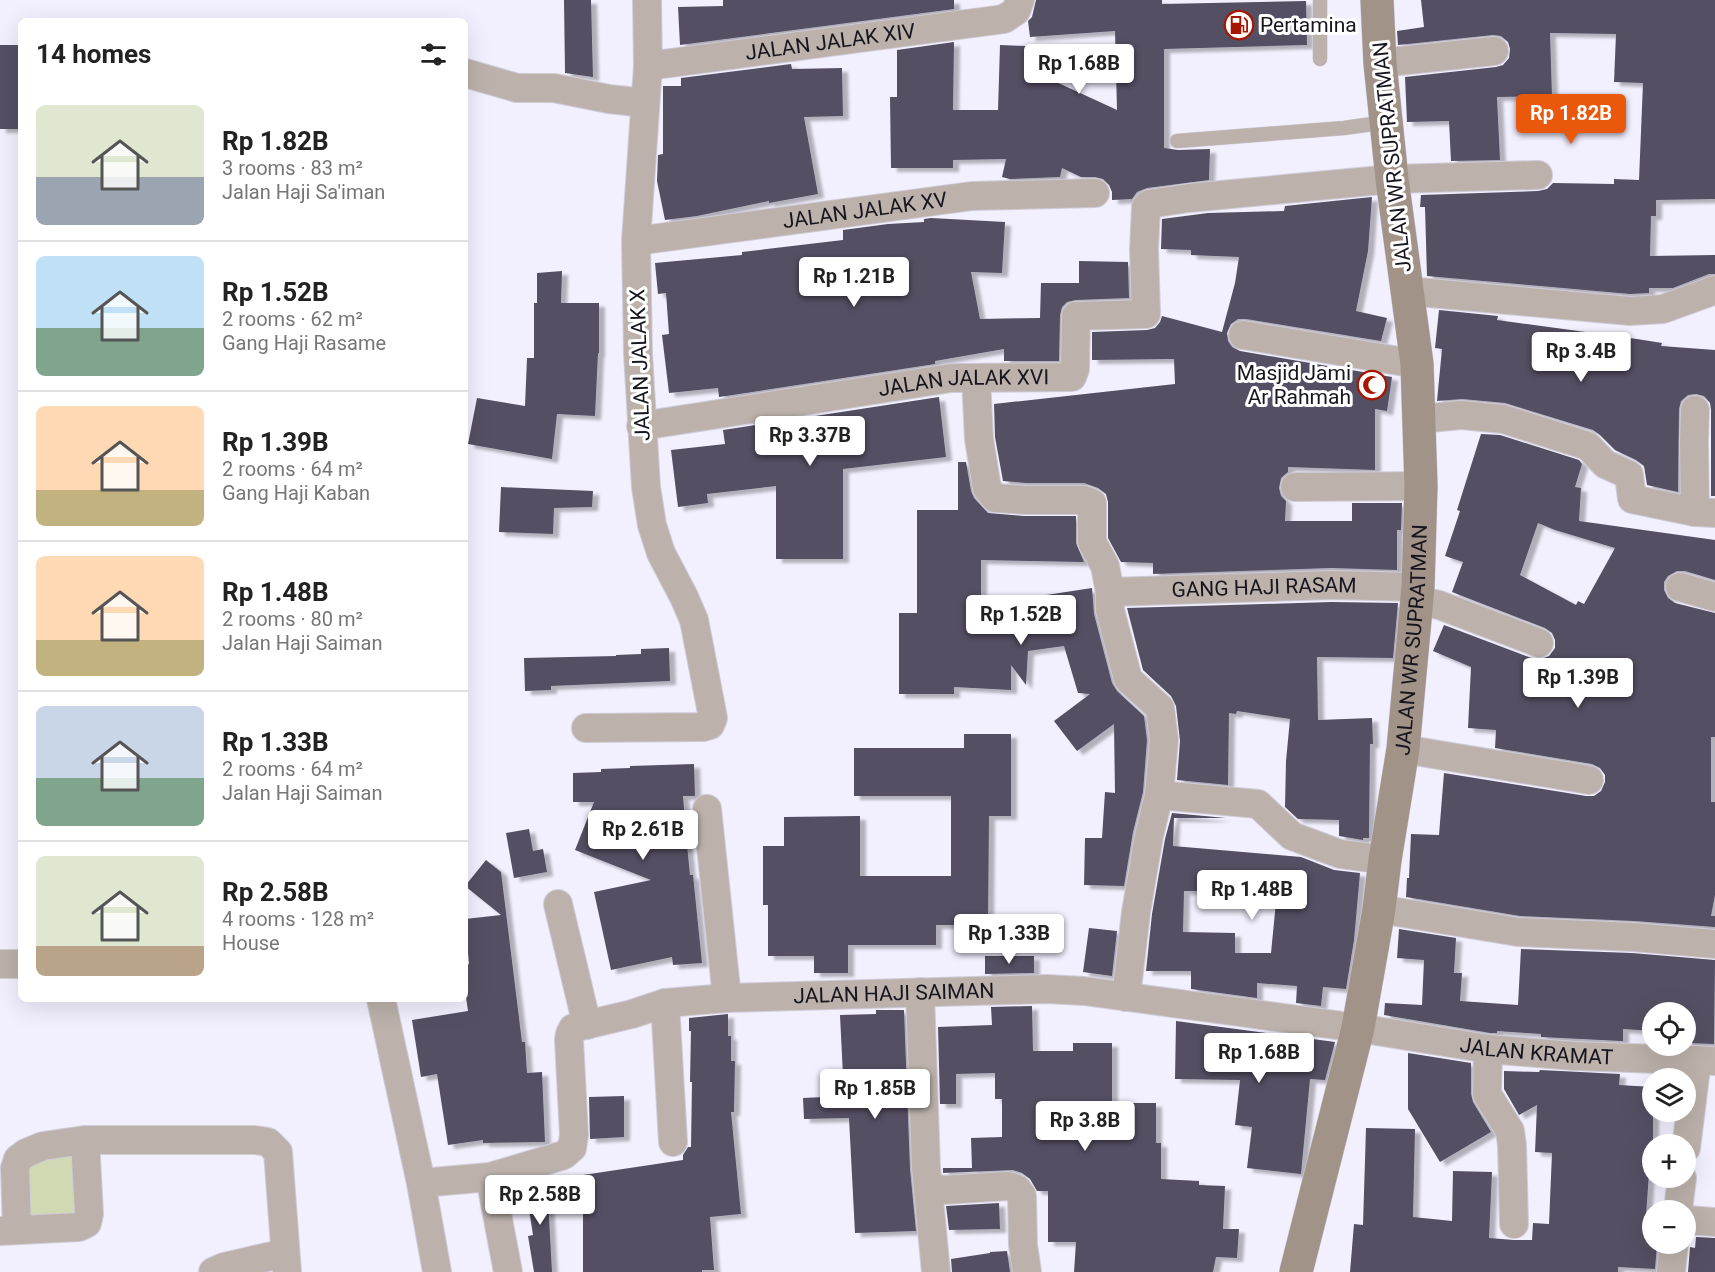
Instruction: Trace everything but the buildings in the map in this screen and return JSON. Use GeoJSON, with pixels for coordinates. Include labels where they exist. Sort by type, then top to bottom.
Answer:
{"type":"FeatureCollection","features":[{"type":"Feature","properties":{"kind":"street","name":"JALAN JALAK X"},"geometry":{"type":"LineString","coordinates":[[586,728],[703,727],[710,725],[713,718],[694,620],[661,553],[652,525],[646,487],[641,426],[636,241],[648,66],[647,0]]}},
{"type":"Feature","properties":{"kind":"street","name":"JALAN WR SUPRATMAN"},"geometry":{"type":"LineString","coordinates":[[1296,1272],[1358,1028],[1403,749],[1417,593],[1421,486],[1417,364],[1392,179],[1380,63],[1377,0]]}},
{"type":"Feature","properties":{"kind":"street","name":"JALAN JALAK XIV"},"geometry":{"type":"LineString","coordinates":[[648,66],[1004,20],[1016,7]]}},
{"type":"Feature","properties":{"kind":"street"},"geometry":{"type":"LineString","coordinates":[[1380,63],[1494,51]]}},
{"type":"Feature","properties":{"kind":"street"},"geometry":{"type":"LineString","coordinates":[[468,74],[516,88],[554,88],[645,103]]}},
{"type":"Feature","properties":{"kind":"street"},"geometry":{"type":"LineString","coordinates":[[1392,179],[1538,176]]}},
{"type":"Feature","properties":{"kind":"street","name":"JALAN JALAK XVI"},"geometry":{"type":"LineString","coordinates":[[641,426],[951,378],[1072,377],[1075,369],[1076,316],[1146,314],[1144,249],[1146,207],[1149,204],[1189,198],[1392,179]]}},
{"type":"Feature","properties":{"kind":"street","name":"JALAN JALAK XV"},"geometry":{"type":"LineString","coordinates":[[636,241],[972,196],[1095,193]]}},
{"type":"Feature","properties":{"kind":"street"},"geometry":{"type":"LineString","coordinates":[[1407,291],[1630,311],[1663,309],[1715,290]]}},
{"type":"Feature","properties":{"kind":"street"},"geometry":{"type":"LineString","coordinates":[[1243,335],[1417,364]]}},
{"type":"Feature","properties":{"kind":"street"},"geometry":{"type":"LineString","coordinates":[[976,378],[979,439],[987,488],[995,498],[1092,502],[1092,542],[1105,566],[1110,592],[1110,610],[1128,680],[1160,708],[1164,740],[1159,795],[1149,836],[1136,912],[1126,996]]}},
{"type":"Feature","properties":{"kind":"street"},"geometry":{"type":"LineString","coordinates":[[1419,419],[1461,415],[1503,419],[1588,446],[1605,465],[1629,475],[1632,499],[1705,512],[1694,441],[1695,410]]}},
{"type":"Feature","properties":{"kind":"street"},"geometry":{"type":"LineString","coordinates":[[1295,487],[1421,486]]}},
{"type":"Feature","properties":{"kind":"street","name":"GANG HAJI RASAM"},"geometry":{"type":"LineString","coordinates":[[1110,592],[1331,585],[1417,593],[1438,605],[1539,643]]}},
{"type":"Feature","properties":{"kind":"street"},"geometry":{"type":"LineString","coordinates":[[1680,587],[1715,597]]}},
{"type":"Feature","properties":{"kind":"street"},"geometry":{"type":"LineString","coordinates":[[1403,749],[1589,780]]}},
{"type":"Feature","properties":{"kind":"street"},"geometry":{"type":"LineString","coordinates":[[1159,795],[1258,804],[1292,836],[1340,854],[1385,860]]}},
{"type":"Feature","properties":{"kind":"street"},"geometry":{"type":"LineString","coordinates":[[707,809],[727,998]]}},
{"type":"Feature","properties":{"kind":"street"},"geometry":{"type":"LineString","coordinates":[[421,1184],[490,1177],[564,1155],[572,1148],[574,1135],[569,1040],[573,1028],[587,1024],[558,904]]}},
{"type":"Feature","properties":{"kind":"street"},"geometry":{"type":"LineString","coordinates":[[1379,909],[1518,932],[1633,937],[1715,944]]}},
{"type":"Feature","properties":{"kind":"street"},"geometry":{"type":"LineString","coordinates":[[0,964],[18,964]]}},
{"type":"Feature","properties":{"kind":"street","name":"JALAN HAJI SAIMAN"},"geometry":{"type":"LineString","coordinates":[[587,1024],[632,1014],[665,1003],[727,998],[1047,989],[1126,996],[1358,1028]]}},
{"type":"Feature","properties":{"kind":"street"},"geometry":{"type":"LineString","coordinates":[[920,992],[927,1187],[936,1272]]}},
{"type":"Feature","properties":{"kind":"street"},"geometry":{"type":"LineString","coordinates":[[382,1002],[421,1184],[437,1272]]}},
{"type":"Feature","properties":{"kind":"street"},"geometry":{"type":"LineString","coordinates":[[665,1003],[674,1142]]}},
{"type":"Feature","properties":{"kind":"street","name":"JALAN KRAMAT"},"geometry":{"type":"LineString","coordinates":[[1358,1028],[1488,1049],[1574,1056],[1706,1060]]}},
{"type":"Feature","properties":{"kind":"street"},"geometry":{"type":"LineString","coordinates":[[1488,1049],[1487,1094],[1510,1131],[1514,1224]]}},
{"type":"Feature","properties":{"kind":"street"},"geometry":{"type":"LineString","coordinates":[[1689,1134],[1706,1060]]}},
{"type":"Feature","properties":{"kind":"street"},"geometry":{"type":"LineString","coordinates":[[86,1140],[89,1214],[87,1223],[79,1227],[8,1230],[18,1159],[43,1146],[86,1140],[255,1140],[268,1142],[278,1152],[286,1263],[224,1267],[213,1272]]}},
{"type":"Feature","properties":{"kind":"street"},"geometry":{"type":"LineString","coordinates":[[490,1177],[508,1272]]}},
{"type":"Feature","properties":{"kind":"street"},"geometry":{"type":"LineString","coordinates":[[927,1187],[944,1190],[1008,1186],[1017,1189],[1022,1196],[1023,1245],[1027,1272]]}},
{"type":"Feature","properties":{"kind":"street"},"geometry":{"type":"LineString","coordinates":[[1696,1221],[1715,1222]]}},
{"type":"Feature","properties":{"kind":"street"},"geometry":{"type":"LineString","coordinates":[[1671,1272],[1673,1254]]}},
{"type":"Feature","properties":{"kind":"lane"},"geometry":{"type":"LineString","coordinates":[[1320,0],[1320,59]]}},
{"type":"Feature","properties":{"kind":"lane"},"geometry":{"type":"LineString","coordinates":[[1177,141],[1344,128],[1387,122]]}},
{"type":"Feature","properties":{"kind":"green space"},"geometry":{"type":"Polygon","coordinates":[[[103,1139],[79,1227],[17,1230],[26,1153],[103,1139]]]}},
{"type":"Feature","properties":{"kind":"place","name":"Pertamina"},"geometry":{"type":"Point","coordinates":[1239,25]}},
{"type":"Feature","properties":{"kind":"place","name":"Masjid Jami Ar Rahmah"},"geometry":{"type":"Point","coordinates":[1372,385]}}]}
